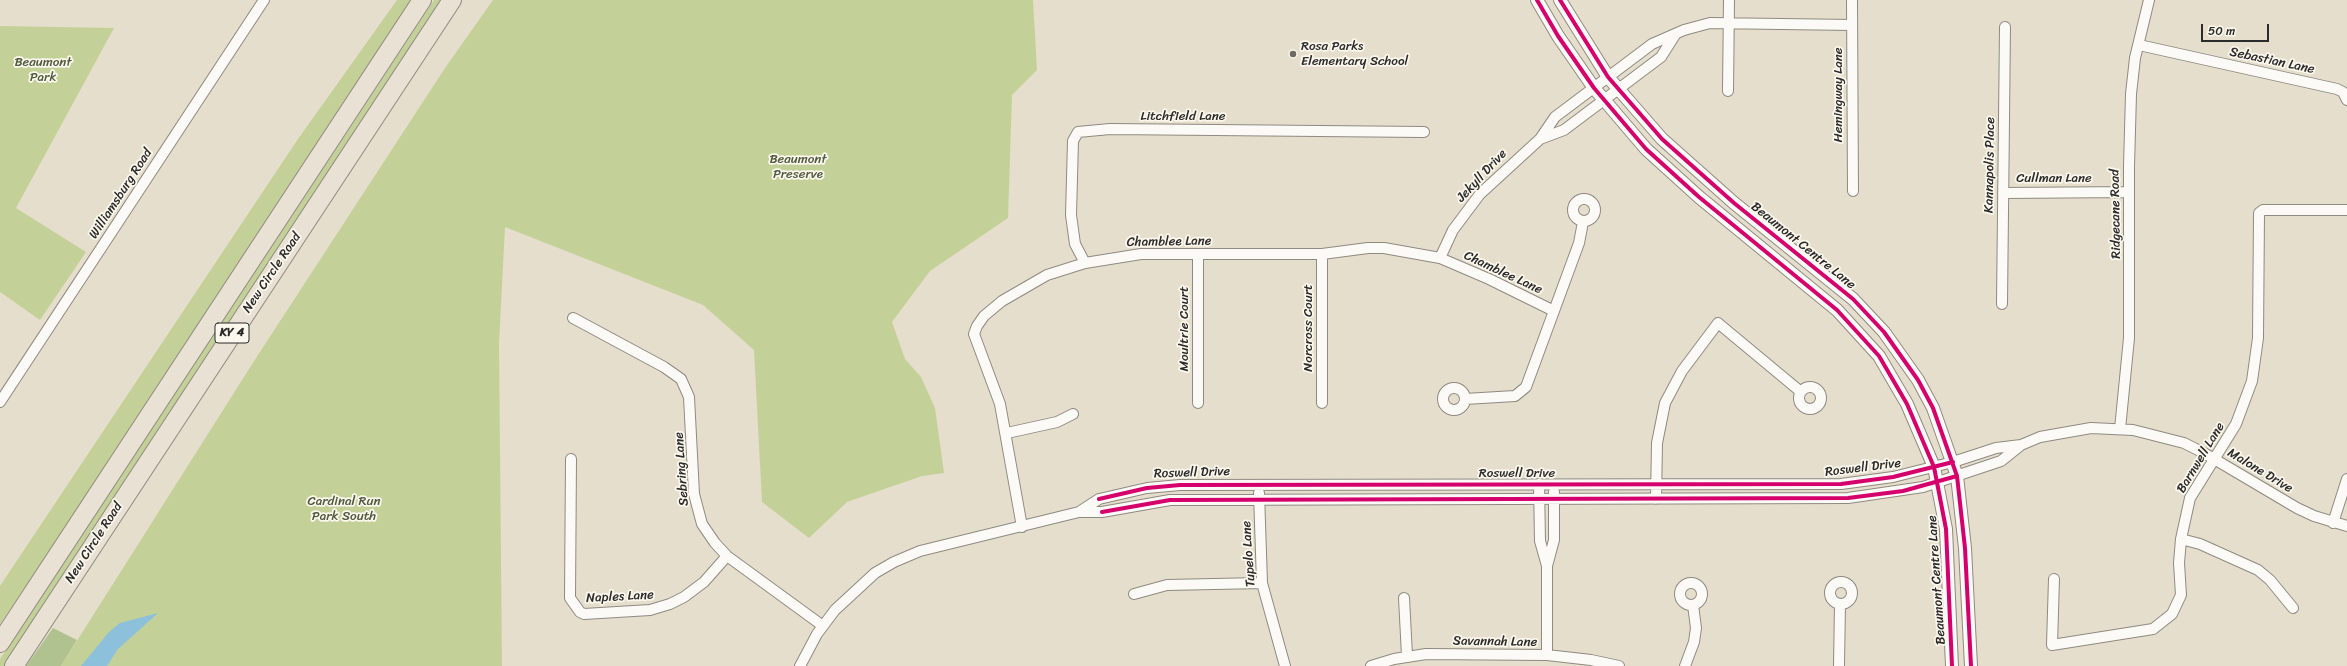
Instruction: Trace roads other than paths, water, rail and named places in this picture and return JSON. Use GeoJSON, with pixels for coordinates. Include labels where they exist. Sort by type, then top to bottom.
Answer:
{"type":"FeatureCollection","features":[{"type":"Feature","properties":{"kind":"highway","name":"New Circle Road"},"geometry":{"type":"LineString","coordinates":[[0,643],[422,0]]}},
{"type":"Feature","properties":{"kind":"highway","name":"New Circle Road"},"geometry":{"type":"LineString","coordinates":[[14,666],[452,0]]}},
{"type":"Feature","properties":{"kind":"street","name":"Williamsburg Road"},"geometry":{"type":"LineString","coordinates":[[0,402],[264,0]]}},
{"type":"Feature","properties":{"kind":"street","name":"Beaumont Centre Lane"},"geometry":{"type":"LineString","coordinates":[[1537,0],[1558,36],[1603,101],[1665,167],[1817,293],[1858,330],[1879,356],[1896,383],[1907,404],[1934,467],[1937,482],[1946,529],[1952,666]]}},
{"type":"Feature","properties":{"kind":"street","name":"Beaumont Centre Lane"},"geometry":{"type":"LineString","coordinates":[[1560,0],[1608,77],[1662,139],[1692,168],[1853,299],[1902,354],[1926,394],[1953,462],[1957,476],[1965,548],[1971,666]]}},
{"type":"Feature","properties":{"kind":"street"},"geometry":{"type":"LineString","coordinates":[[1728,92],[1729,0]]}},
{"type":"Feature","properties":{"kind":"street","name":"Hemingway Lane"},"geometry":{"type":"LineString","coordinates":[[1852,0],[1853,191]]}},
{"type":"Feature","properties":{"kind":"street","name":"Ridgecane Road"},"geometry":{"type":"LineString","coordinates":[[2120,429],[2129,338],[2131,94],[2139,45],[2149,0]]}},
{"type":"Feature","properties":{"kind":"street","name":"Jekyll Drive"},"geometry":{"type":"LineString","coordinates":[[1440,258],[1453,230],[1480,194],[1540,139],[1555,118],[1652,44],[1684,30],[1710,23],[1852,25]]}},
{"type":"Feature","properties":{"kind":"street","name":"Kannapolis Place"},"geometry":{"type":"LineString","coordinates":[[2002,304],[2005,27]]}},
{"type":"Feature","properties":{"kind":"street","name":"Jekyll Drive"},"geometry":{"type":"LineString","coordinates":[[1540,139],[1564,130],[1661,57],[1675,35]]}},
{"type":"Feature","properties":{"kind":"street","name":"Sebastian Lane"},"geometry":{"type":"LineString","coordinates":[[2139,45],[2337,89],[2343,92],[2347,100]]}},
{"type":"Feature","properties":{"kind":"street","name":"Litchfield Lane"},"geometry":{"type":"LineString","coordinates":[[1085,263],[1075,244],[1071,215],[1072,141],[1078,132],[1110,129],[1424,132]]}},
{"type":"Feature","properties":{"kind":"street","name":"Cullman Lane"},"geometry":{"type":"LineString","coordinates":[[2003,193],[2129,192]]}},
{"type":"Feature","properties":{"kind":"street","name":"Barnwell Lane"},"geometry":{"type":"LineString","coordinates":[[2054,579],[2052,645],[2152,629],[2172,614],[2181,595],[2179,563],[2181,539],[2190,498],[2216,460],[2236,424],[2245,404],[2254,369],[2258,338],[2259,213],[2263,210],[2347,210]]}},
{"type":"Feature","properties":{"kind":"street"},"geometry":{"type":"LineString","coordinates":[[1465,399],[1509,397],[1515,396],[1523,391],[1552,310],[1579,243],[1583,222]]}},
{"type":"Feature","properties":{"kind":"street","name":"Chamblee Lane"},"geometry":{"type":"LineString","coordinates":[[1022,527],[1007,433],[989,369],[975,339],[976,326],[984,316],[1016,292],[1047,275],[1085,263],[1141,254],[1322,254],[1368,248],[1384,248],[1440,258],[1490,279],[1552,310]]}},
{"type":"Feature","properties":{"kind":"street","name":"Norcross Court"},"geometry":{"type":"LineString","coordinates":[[1322,254],[1322,403]]}},
{"type":"Feature","properties":{"kind":"street","name":"Moultrie Court"},"geometry":{"type":"LineString","coordinates":[[1198,255],[1198,403]]}},
{"type":"Feature","properties":{"kind":"street","name":"Sebring Lane"},"geometry":{"type":"LineString","coordinates":[[573,318],[664,367],[681,379],[690,397],[692,416],[694,494],[697,512],[710,536],[727,556],[823,626]]}},
{"type":"Feature","properties":{"kind":"street"},"geometry":{"type":"LineString","coordinates":[[1656,499],[1657,443],[1664,403],[1682,371],[1718,323],[1801,392]]}},
{"type":"Feature","properties":{"kind":"street"},"geometry":{"type":"LineString","coordinates":[[1007,433],[1057,422],[1073,414]]}},
{"type":"Feature","properties":{"kind":"street","name":"Malone Drive"},"geometry":{"type":"LineString","coordinates":[[1937,482],[2001,461],[2021,445],[2040,437],[2067,431],[2091,428],[2120,429],[2164,436],[2184,443],[2216,460],[2297,508],[2334,523],[2347,526]]}},
{"type":"Feature","properties":{"kind":"street","name":"Malone Drive"},"geometry":{"type":"LineString","coordinates":[[1934,467],[1996,448],[2021,445]]}},
{"type":"Feature","properties":{"kind":"street","name":"Naples Lane"},"geometry":{"type":"LineString","coordinates":[[571,459],[570,598],[580,612],[584,614],[650,610],[670,604],[684,597],[704,582],[727,556]]}},
{"type":"Feature","properties":{"kind":"street","name":"Roswell Drive"},"geometry":{"type":"LineString","coordinates":[[1079,512],[1099,499],[1147,488],[1180,485],[1554,483],[1841,484],[1893,476],[1934,467]]}},
{"type":"Feature","properties":{"kind":"street"},"geometry":{"type":"LineString","coordinates":[[2334,523],[2347,480]]}},
{"type":"Feature","properties":{"kind":"street","name":"Roswell Drive"},"geometry":{"type":"LineString","coordinates":[[800,666],[823,626],[854,590],[884,567],[920,551],[1079,512],[1102,512],[1170,500],[1848,498],[1903,491],[1937,482]]}},
{"type":"Feature","properties":{"kind":"street"},"geometry":{"type":"LineString","coordinates":[[1548,655],[1548,566],[1554,540],[1554,483]]}},
{"type":"Feature","properties":{"kind":"street"},"geometry":{"type":"LineString","coordinates":[[1540,484],[1540,541],[1548,566]]}},
{"type":"Feature","properties":{"kind":"street","name":"Tupelo Lane"},"geometry":{"type":"LineString","coordinates":[[1259,485],[1262,584],[1285,666]]}},
{"type":"Feature","properties":{"kind":"street"},"geometry":{"type":"LineString","coordinates":[[2181,539],[2200,544],[2258,570],[2270,580],[2293,608]]}},
{"type":"Feature","properties":{"kind":"street"},"geometry":{"type":"LineString","coordinates":[[1134,594],[1168,585],[1262,584]]}},
{"type":"Feature","properties":{"kind":"street"},"geometry":{"type":"LineString","coordinates":[[1404,598],[1407,656]]}},
{"type":"Feature","properties":{"kind":"street"},"geometry":{"type":"LineString","coordinates":[[1839,666],[1840,604]]}},
{"type":"Feature","properties":{"kind":"street"},"geometry":{"type":"LineString","coordinates":[[1685,666],[1694,642],[1696,628],[1693,605]]}},
{"type":"Feature","properties":{"kind":"street","name":"Savannah Lane"},"geometry":{"type":"LineString","coordinates":[[1371,666],[1407,656],[1426,654],[1548,655],[1591,660],[1619,666]]}},
{"type":"Feature","properties":{"kind":"water"},"geometry":{"type":"Polygon","coordinates":[[[158,613],[118,649],[107,666],[81,666],[109,632],[120,623],[158,613]]]}},
{"type":"Feature","properties":{"kind":"place","name":"Rosa Parks Elementary School"},"geometry":{"type":"Point","coordinates":[1293,54]}},
{"type":"Feature","properties":{"kind":"park label","name":"Beaumont Park"},"geometry":{"type":"Point","coordinates":[43,70]}},
{"type":"Feature","properties":{"kind":"park label","name":"Beaumont Preserve"},"geometry":{"type":"Point","coordinates":[798,168]}},
{"type":"Feature","properties":{"kind":"park label","name":"Cardinal Run Park South"},"geometry":{"type":"Point","coordinates":[344,510]}}]}
